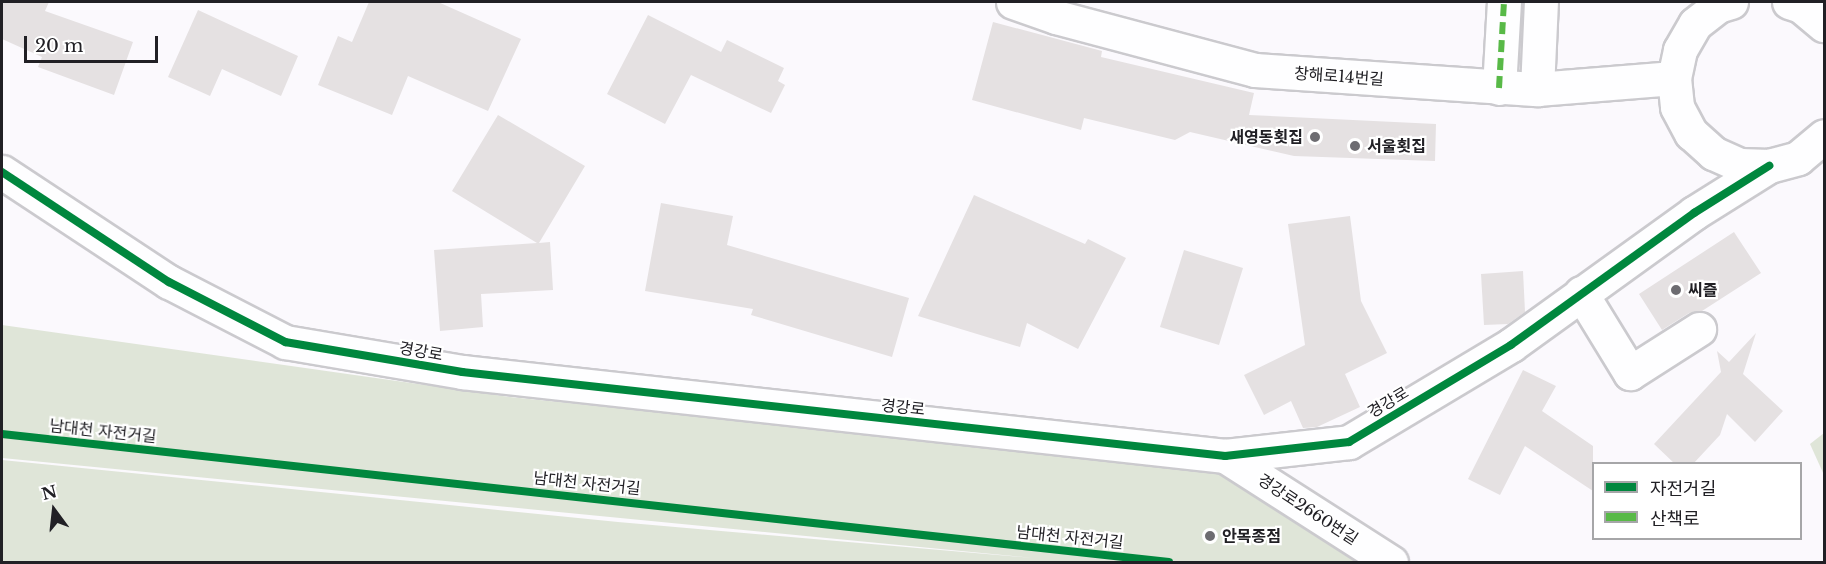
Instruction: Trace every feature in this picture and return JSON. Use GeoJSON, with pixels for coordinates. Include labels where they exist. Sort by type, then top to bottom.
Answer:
{"type":"FeatureCollection","features":[{"type":"Feature","properties":{"kind":"street","name":"창해로14번길"},"geometry":{"type":"LineString","coordinates":[[1013,2],[1056,17],[1255,70],[1537,89],[1674,78]]}},
{"type":"Feature","properties":{"kind":"street"},"geometry":{"type":"LineString","coordinates":[[1499,88],[1504,2]]}},
{"type":"Feature","properties":{"kind":"street"},"geometry":{"type":"LineString","coordinates":[[1537,89],[1541,2]]}},
{"type":"Feature","properties":{"kind":"street"},"geometry":{"type":"LineString","coordinates":[[1731,2],[1718,6],[1695,24],[1680,50],[1674,78],[1677,107],[1691,133],[1713,153],[1740,165],[1769,166],[1798,158],[1824,136]]}},
{"type":"Feature","properties":{"kind":"street","name":"경강로"},"geometry":{"type":"LineString","coordinates":[[2,172],[169,282],[285,342],[462,372],[1225,456],[1349,442],[1511,345],[1694,213],[1769,166]]}},
{"type":"Feature","properties":{"kind":"street"},"geometry":{"type":"LineString","coordinates":[[1581,293],[1630,373],[1699,329]]}},
{"type":"Feature","properties":{"kind":"street","name":"경강로2660번길"},"geometry":{"type":"LineString","coordinates":[[1225,456],[1391,562]]}},
{"type":"Feature","properties":{"kind":"shaded area"},"geometry":{"type":"Polygon","coordinates":[[[2,325],[510,397],[1215,469],[1391,562],[2,562],[2,460],[618,522],[1033,558],[2,458],[2,325]]]}},
{"type":"Feature","properties":{"kind":"shaded area"},"geometry":{"type":"Polygon","coordinates":[[[1824,433],[1824,475],[1810,444],[1824,433]]]}},
{"type":"Feature","properties":{"kind":"building"},"geometry":{"type":"Polygon","coordinates":[[[2,2],[49,2],[45,11],[133,42],[114,95],[38,67],[42,57],[2,39],[2,2]]]}},
{"type":"Feature","properties":{"kind":"building"},"geometry":{"type":"Polygon","coordinates":[[[369,2],[438,2],[521,39],[488,111],[408,76],[392,115],[318,85],[338,36],[352,42],[369,2]]]}},
{"type":"Feature","properties":{"kind":"building"},"geometry":{"type":"Polygon","coordinates":[[[198,10],[298,56],[281,96],[222,69],[210,96],[168,77],[198,10]]]}},
{"type":"Feature","properties":{"kind":"building"},"geometry":{"type":"Polygon","coordinates":[[[648,15],[721,52],[727,40],[784,68],[778,81],[785,85],[771,113],[691,75],[665,124],[607,94],[648,15]]]}},
{"type":"Feature","properties":{"kind":"building"},"geometry":{"type":"Polygon","coordinates":[[[993,22],[1102,51],[1101,57],[1254,93],[1249,115],[1436,124],[1435,161],[1294,156],[1190,132],[1175,140],[1084,118],[1081,130],[972,100],[993,22]]]}},
{"type":"Feature","properties":{"kind":"building"},"geometry":{"type":"Polygon","coordinates":[[[498,115],[585,166],[539,243],[550,242],[553,290],[481,294],[483,327],[440,331],[434,250],[537,243],[452,191],[498,115]]]}},
{"type":"Feature","properties":{"kind":"building"},"geometry":{"type":"Polygon","coordinates":[[[974,195],[1085,244],[1088,239],[1126,258],[1078,349],[1027,323],[1020,347],[918,316],[974,195]]]}},
{"type":"Feature","properties":{"kind":"building"},"geometry":{"type":"Polygon","coordinates":[[[661,203],[733,216],[727,245],[909,298],[892,357],[751,315],[753,309],[645,291],[661,203]]]}},
{"type":"Feature","properties":{"kind":"building"},"geometry":{"type":"Polygon","coordinates":[[[1350,216],[1361,301],[1387,353],[1345,374],[1360,407],[1317,427],[1303,428],[1291,401],[1264,415],[1244,375],[1305,345],[1288,224],[1350,216]]]}},
{"type":"Feature","properties":{"kind":"building"},"geometry":{"type":"Polygon","coordinates":[[[1734,232],[1761,273],[1702,311],[1689,313],[1662,330],[1639,294],[1734,232]]]}},
{"type":"Feature","properties":{"kind":"building"},"geometry":{"type":"Polygon","coordinates":[[[1184,250],[1243,268],[1219,345],[1160,327],[1184,250]]]}},
{"type":"Feature","properties":{"kind":"building"},"geometry":{"type":"Polygon","coordinates":[[[1523,271],[1525,312],[1508,324],[1484,325],[1481,274],[1523,271]]]}},
{"type":"Feature","properties":{"kind":"building"},"geometry":{"type":"Polygon","coordinates":[[[1756,333],[1743,374],[1783,411],[1755,442],[1727,414],[1720,435],[1695,462],[1673,462],[1654,444],[1721,372],[1717,351],[1729,362],[1756,333]]]}},
{"type":"Feature","properties":{"kind":"building"},"geometry":{"type":"Polygon","coordinates":[[[1523,370],[1556,386],[1542,411],[1593,446],[1592,490],[1525,446],[1500,495],[1468,479],[1523,370]]]}},
{"type":"Feature","properties":{"kind":"marked path"},"geometry":{"type":"LineString","coordinates":[[1499,88],[1504,2]]}},
{"type":"Feature","properties":{"kind":"cycle path"},"geometry":{"type":"LineString","coordinates":[[2,172],[169,282],[285,342],[462,372],[1225,456],[1349,442],[1511,345],[1694,213],[1769,166]]}},
{"type":"Feature","properties":{"kind":"cycle path","name":"남대천 자전거길"},"geometry":{"type":"LineString","coordinates":[[2,434],[1169,562]]}},
{"type":"Feature","properties":{"kind":"place","name":"새영동횟집"},"geometry":{"type":"Point","coordinates":[1315,137]}},
{"type":"Feature","properties":{"kind":"place","name":"서울횟집"},"geometry":{"type":"Point","coordinates":[1355,146]}},
{"type":"Feature","properties":{"kind":"place","name":"씨즐"},"geometry":{"type":"Point","coordinates":[1676,290]}},
{"type":"Feature","properties":{"kind":"place","name":"안목종점"},"geometry":{"type":"Point","coordinates":[1210,536]}}]}
